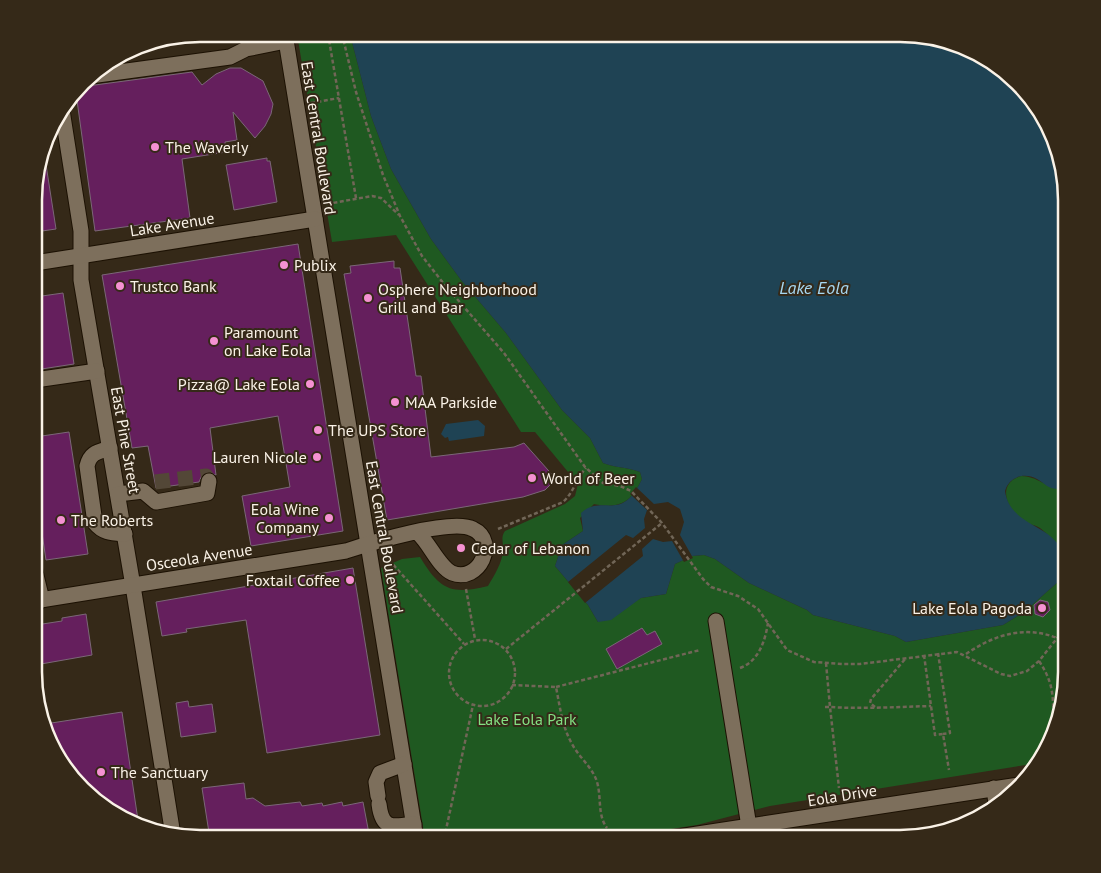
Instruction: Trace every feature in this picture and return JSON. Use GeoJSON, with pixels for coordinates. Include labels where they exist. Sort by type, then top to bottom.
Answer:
{"type":"FeatureCollection","features":[{"type":"Feature","properties":{"kind":"street"},"geometry":{"type":"LineString","coordinates":[[106,74],[230,57],[246,49],[266,43]]}},
{"type":"Feature","properties":{"kind":"street","name":"East Central Boulevard"},"geometry":{"type":"LineString","coordinates":[[286,43],[415,830]]}},
{"type":"Feature","properties":{"kind":"street","name":"East Pine Street"},"geometry":{"type":"LineString","coordinates":[[64,121],[81,231],[81,280],[172,827]]}},
{"type":"Feature","properties":{"kind":"street","name":"Lake Avenue"},"geometry":{"type":"LineString","coordinates":[[42,262],[315,219]]}},
{"type":"Feature","properties":{"kind":"street"},"geometry":{"type":"LineString","coordinates":[[42,379],[96,371]]}},
{"type":"Feature","properties":{"kind":"street"},"geometry":{"type":"LineString","coordinates":[[110,448],[94,453],[89,458],[87,466],[94,523],[100,529],[107,532],[124,534]]}},
{"type":"Feature","properties":{"kind":"street"},"geometry":{"type":"LineString","coordinates":[[118,494],[149,487],[156,502],[203,495],[209,490],[208,481]]}},
{"type":"Feature","properties":{"kind":"street","name":"Osceola Avenue"},"geometry":{"type":"LineString","coordinates":[[43,599],[346,550],[393,536],[418,532]]}},
{"type":"Feature","properties":{"kind":"street"},"geometry":{"type":"LineString","coordinates":[[716,621],[750,830]]}},
{"type":"Feature","properties":{"kind":"street"},"geometry":{"type":"LineString","coordinates":[[404,764],[380,773],[376,782],[380,817],[387,825],[414,824]]}},
{"type":"Feature","properties":{"kind":"street","name":"Eola Drive"},"geometry":{"type":"LineString","coordinates":[[766,830],[1010,786]]}},
{"type":"Feature","properties":{"kind":"street"},"geometry":{"type":"LineString","coordinates":[[994,788],[995,798]]}},
{"type":"Feature","properties":{"kind":"path"},"geometry":{"type":"LineString","coordinates":[[330,43],[356,198]]}},
{"type":"Feature","properties":{"kind":"path"},"geometry":{"type":"LineString","coordinates":[[344,43],[356,92],[383,175],[400,216],[422,256],[504,354],[586,468],[603,484],[620,486],[631,491],[662,523],[689,561],[711,587],[738,596],[758,609],[787,650],[814,662],[860,664],[957,652],[966,654],[1001,674],[1010,676],[1027,671],[1057,638],[1045,633],[1024,632],[1005,634],[966,654]]}},
{"type":"Feature","properties":{"kind":"path"},"geometry":{"type":"LineString","coordinates":[[311,103],[339,98]]}},
{"type":"Feature","properties":{"kind":"path"},"geometry":{"type":"LineString","coordinates":[[327,204],[372,196],[381,198],[400,216]]}},
{"type":"Feature","properties":{"kind":"path"},"geometry":{"type":"LineString","coordinates":[[498,529],[563,502],[572,494],[580,475],[586,468]]}},
{"type":"Feature","properties":{"kind":"path"},"geometry":{"type":"LineString","coordinates":[[506,649],[662,523]]}},
{"type":"Feature","properties":{"kind":"path"},"geometry":{"type":"LineString","coordinates":[[389,560],[464,644]]}},
{"type":"Feature","properties":{"kind":"path"},"geometry":{"type":"LineString","coordinates":[[466,586],[475,639]]}},
{"type":"Feature","properties":{"kind":"path"},"geometry":{"type":"LineString","coordinates":[[740,668],[746,666],[755,657],[764,644],[768,622]]}},
{"type":"Feature","properties":{"kind":"path"},"geometry":{"type":"LineString","coordinates":[[475,639],[491,641],[506,649],[512,658],[515,669],[512,685],[504,698],[494,704],[484,706],[473,705],[463,700],[454,692],[448,671],[450,660],[464,644],[475,639]]}},
{"type":"Feature","properties":{"kind":"path"},"geometry":{"type":"LineString","coordinates":[[512,685],[556,687],[700,650]]}},
{"type":"Feature","properties":{"kind":"path"},"geometry":{"type":"LineString","coordinates":[[924,655],[936,736],[950,733],[938,653]]}},
{"type":"Feature","properties":{"kind":"path"},"geometry":{"type":"LineString","coordinates":[[874,707],[870,703],[871,699],[906,658]]}},
{"type":"Feature","properties":{"kind":"path"},"geometry":{"type":"LineString","coordinates":[[1039,660],[1049,676],[1053,691],[1054,709]]}},
{"type":"Feature","properties":{"kind":"path"},"geometry":{"type":"LineString","coordinates":[[826,663],[840,788]]}},
{"type":"Feature","properties":{"kind":"path"},"geometry":{"type":"LineString","coordinates":[[556,687],[566,733],[573,746],[592,769],[598,785],[602,822],[607,828]]}},
{"type":"Feature","properties":{"kind":"path"},"geometry":{"type":"LineString","coordinates":[[446,830],[473,705]]}},
{"type":"Feature","properties":{"kind":"path"},"geometry":{"type":"LineString","coordinates":[[825,708],[863,709],[874,707],[931,706]]}},
{"type":"Feature","properties":{"kind":"path"},"geometry":{"type":"LineString","coordinates":[[943,734],[948,770]]}},
{"type":"Feature","properties":{"kind":"green space","name":"Lake Eola Park"},"geometry":{"type":"Polygon","coordinates":[[[299,43],[352,43],[371,116],[391,169],[431,239],[461,280],[506,333],[562,410],[590,438],[603,463],[640,472],[642,479],[629,499],[610,506],[594,504],[580,518],[583,531],[562,545],[555,566],[588,605],[598,622],[641,598],[666,594],[675,564],[692,556],[704,555],[715,559],[749,583],[807,610],[813,615],[895,636],[906,642],[1003,625],[1024,612],[1058,582],[1058,683],[1055,704],[1047,733],[1032,760],[1029,765],[770,806],[697,825],[664,830],[424,830],[381,568],[402,559],[420,557],[434,577],[448,587],[465,590],[488,586],[501,560],[505,531],[565,504],[575,496],[578,484],[535,432],[521,432],[396,235],[332,242],[299,43]]]}},
{"type":"Feature","properties":{"kind":"green space"},"geometry":{"type":"Polygon","coordinates":[[[1021,476],[1033,478],[1049,486],[1058,488],[1058,546],[1038,527],[1019,517],[1009,505],[1006,491],[1008,485],[1021,476]]]}},
{"type":"Feature","properties":{"kind":"water","name":"Lake Eola"},"geometry":{"type":"Polygon","coordinates":[[[352,43],[911,43],[942,48],[961,54],[988,69],[1019,96],[1037,121],[1050,149],[1057,180],[1058,489],[1047,486],[1032,477],[1022,476],[1013,479],[1005,491],[1009,504],[1017,514],[1049,535],[1058,544],[1058,582],[1024,612],[1003,625],[906,642],[895,636],[813,615],[807,610],[749,583],[715,559],[704,555],[692,556],[675,564],[666,594],[641,598],[611,620],[598,622],[588,605],[555,566],[562,545],[583,531],[581,513],[589,508],[619,504],[627,500],[634,493],[642,479],[640,472],[603,463],[590,438],[562,410],[506,333],[461,280],[431,239],[391,169],[371,116],[352,43]]]}},
{"type":"Feature","properties":{"kind":"water"},"geometry":{"type":"Polygon","coordinates":[[[478,420],[485,426],[484,436],[449,441],[448,437],[445,438],[441,434],[446,424],[478,420]]]}},
{"type":"Feature","properties":{"kind":"pier"},"geometry":{"type":"Polygon","coordinates":[[[636,487],[654,504],[668,502],[680,509],[684,522],[680,535],[693,558],[684,562],[672,541],[663,542],[653,539],[642,549],[643,556],[585,603],[568,582],[626,535],[633,538],[645,528],[644,519],[647,510],[630,494],[636,487]]]}},
{"type":"Feature","properties":{"kind":"building","name":"The Waverly"},"geometry":{"type":"Polygon","coordinates":[[[230,68],[241,68],[263,81],[273,104],[271,114],[265,126],[255,138],[233,112],[237,140],[225,142],[226,152],[182,159],[190,218],[95,231],[77,102],[93,85],[192,72],[202,85],[216,74],[230,68]]]}},
{"type":"Feature","properties":{"kind":"building"},"geometry":{"type":"Polygon","coordinates":[[[267,158],[267,161],[270,161],[277,202],[234,210],[226,165],[267,158]]]}},
{"type":"Feature","properties":{"kind":"building"},"geometry":{"type":"Polygon","coordinates":[[[46,167],[56,229],[42,231],[42,200],[46,167]]]}},
{"type":"Feature","properties":{"kind":"building","name":"Paramount on Lake Eola"},"geometry":{"type":"Polygon","coordinates":[[[298,244],[343,531],[251,546],[242,496],[290,487],[278,416],[210,428],[216,475],[206,472],[202,475],[199,482],[156,488],[148,446],[132,448],[102,275],[298,244]]]}},
{"type":"Feature","properties":{"kind":"building","name":"MAA Parkside"},"geometry":{"type":"Polygon","coordinates":[[[394,261],[394,268],[400,268],[416,376],[421,376],[431,457],[514,447],[524,443],[556,479],[545,490],[523,497],[387,520],[344,274],[351,273],[350,266],[394,261]]]}},
{"type":"Feature","properties":{"kind":"building"},"geometry":{"type":"Polygon","coordinates":[[[63,293],[74,364],[42,369],[42,296],[63,293]]]}},
{"type":"Feature","properties":{"kind":"building","name":"The Roberts"},"geometry":{"type":"Polygon","coordinates":[[[69,432],[88,554],[46,560],[43,538],[42,436],[69,432]]]}},
{"type":"Feature","properties":{"kind":"building"},"geometry":{"type":"Polygon","coordinates":[[[353,568],[380,735],[267,753],[246,620],[186,629],[187,632],[162,636],[156,602],[353,568]]]}},
{"type":"Feature","properties":{"kind":"building","name":"Lake Eola Pagoda"},"geometry":{"type":"Polygon","coordinates":[[[1040,600],[1048,602],[1050,610],[1043,617],[1035,614],[1034,605],[1040,600]]]}},
{"type":"Feature","properties":{"kind":"building"},"geometry":{"type":"Polygon","coordinates":[[[86,614],[92,655],[43,664],[43,624],[62,621],[62,618],[86,614]]]}},
{"type":"Feature","properties":{"kind":"building"},"geometry":{"type":"Polygon","coordinates":[[[642,628],[647,635],[655,631],[662,644],[617,669],[606,649],[642,628]]]}},
{"type":"Feature","properties":{"kind":"building"},"geometry":{"type":"Polygon","coordinates":[[[188,701],[189,707],[212,704],[216,732],[181,737],[176,703],[188,701]]]}},
{"type":"Feature","properties":{"kind":"building","name":"The Sanctuary"},"geometry":{"type":"Polygon","coordinates":[[[122,712],[138,818],[113,804],[96,791],[75,769],[59,743],[51,723],[122,712]]]}},
{"type":"Feature","properties":{"kind":"building"},"geometry":{"type":"Polygon","coordinates":[[[244,783],[246,799],[253,798],[265,806],[300,802],[302,806],[322,803],[323,806],[342,802],[343,806],[363,802],[368,830],[209,830],[202,788],[244,783]]]}},
{"type":"Feature","properties":{"kind":"tunnel"},"geometry":{"type":"LineString","coordinates":[[155,482],[206,476],[209,481]]}},
{"type":"Feature","properties":{"kind":"place","name":"The Waverly"},"geometry":{"type":"Point","coordinates":[155,147]}},
{"type":"Feature","properties":{"kind":"place","name":"Publix"},"geometry":{"type":"Point","coordinates":[284,265]}},
{"type":"Feature","properties":{"kind":"place","name":"Trustco Bank"},"geometry":{"type":"Point","coordinates":[120,286]}},
{"type":"Feature","properties":{"kind":"place","name":"Osphere Neighborhood Grill and Bar"},"geometry":{"type":"Point","coordinates":[368,298]}},
{"type":"Feature","properties":{"kind":"place","name":"Paramount on Lake Eola"},"geometry":{"type":"Point","coordinates":[214,341]}},
{"type":"Feature","properties":{"kind":"place","name":"Pizza@ Lake Eola"},"geometry":{"type":"Point","coordinates":[310,384]}},
{"type":"Feature","properties":{"kind":"place","name":"MAA Parkside"},"geometry":{"type":"Point","coordinates":[395,402]}},
{"type":"Feature","properties":{"kind":"place","name":"The UPS Store"},"geometry":{"type":"Point","coordinates":[318,430]}},
{"type":"Feature","properties":{"kind":"place","name":"Lauren Nicole"},"geometry":{"type":"Point","coordinates":[317,457]}},
{"type":"Feature","properties":{"kind":"place","name":"World of Beer"},"geometry":{"type":"Point","coordinates":[532,478]}},
{"type":"Feature","properties":{"kind":"place","name":"Eola Wine Company"},"geometry":{"type":"Point","coordinates":[329,518]}},
{"type":"Feature","properties":{"kind":"place","name":"The Roberts"},"geometry":{"type":"Point","coordinates":[61,520]}},
{"type":"Feature","properties":{"kind":"place","name":"Cedar of Lebanon"},"geometry":{"type":"Point","coordinates":[461,548]}},
{"type":"Feature","properties":{"kind":"place","name":"Foxtail Coffee"},"geometry":{"type":"Point","coordinates":[350,580]}},
{"type":"Feature","properties":{"kind":"place","name":"Lake Eola Pagoda"},"geometry":{"type":"Point","coordinates":[1042,608]}},
{"type":"Feature","properties":{"kind":"place","name":"The Sanctuary"},"geometry":{"type":"Point","coordinates":[101,772]}}]}
